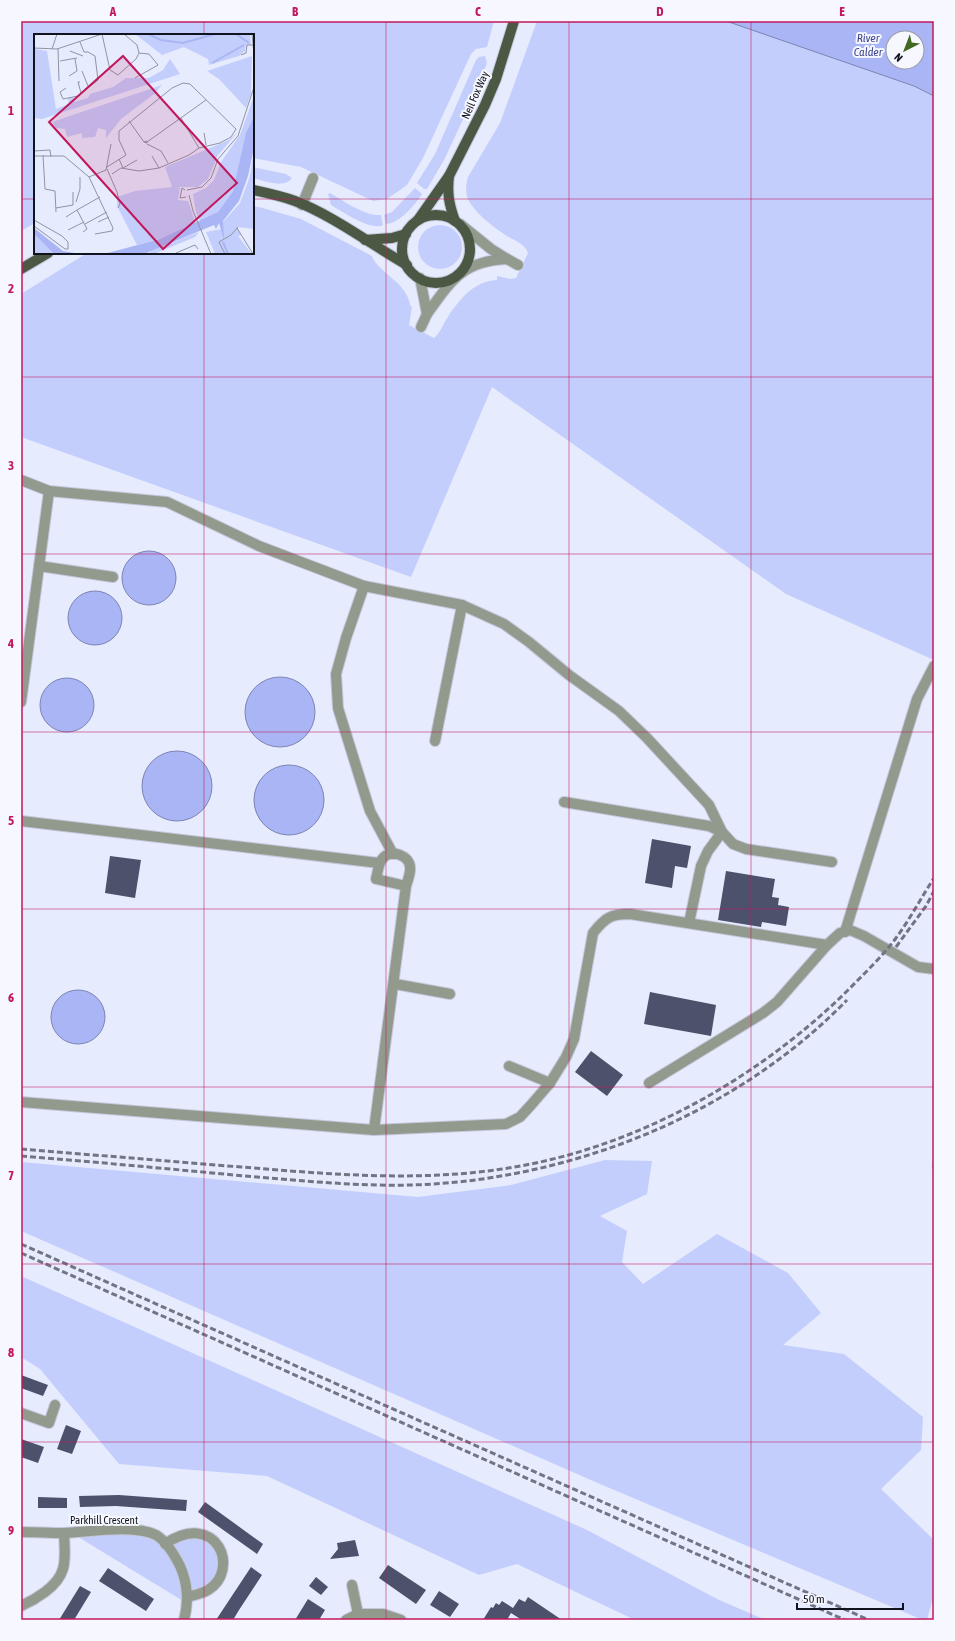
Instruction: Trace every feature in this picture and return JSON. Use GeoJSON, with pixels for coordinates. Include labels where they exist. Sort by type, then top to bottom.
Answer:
{"type":"FeatureCollection","features":[{"type":"Feature","properties":{"kind":"main road","name":"Neil Fox Way"},"geometry":{"type":"LineString","coordinates":[[406,234],[409,228],[418,220],[449,176],[485,105],[496,79],[514,21]]}},
{"type":"Feature","properties":{"kind":"main road","name":"Neil Fox Way"},"geometry":{"type":"LineString","coordinates":[[449,176],[449,205],[458,223],[466,233],[470,243],[470,254],[460,273]]}},
{"type":"Feature","properties":{"kind":"main road"},"geometry":{"type":"LineString","coordinates":[[254,190],[275,195],[302,205],[407,265]]}},
{"type":"Feature","properties":{"kind":"main road"},"geometry":{"type":"LineString","coordinates":[[418,220],[429,216],[441,215],[451,218],[458,223]]}},
{"type":"Feature","properties":{"kind":"main road"},"geometry":{"type":"LineString","coordinates":[[365,240],[392,238],[406,234],[402,250],[411,272],[430,282],[441,282],[451,279],[460,273]]}},
{"type":"Feature","properties":{"kind":"main road"},"geometry":{"type":"LineString","coordinates":[[21,269],[46,254]]}},
{"type":"Feature","properties":{"kind":"street"},"geometry":{"type":"LineString","coordinates":[[302,205],[313,178]]}},
{"type":"Feature","properties":{"kind":"street"},"geometry":{"type":"LineString","coordinates":[[458,223],[492,249],[518,265]]}},
{"type":"Feature","properties":{"kind":"street"},"geometry":{"type":"LineString","coordinates":[[421,327],[427,314],[460,273],[474,265],[489,260],[507,259]]}},
{"type":"Feature","properties":{"kind":"street"},"geometry":{"type":"LineString","coordinates":[[420,278],[427,314]]}},
{"type":"Feature","properties":{"kind":"street"},"geometry":{"type":"LineString","coordinates":[[21,480],[49,491],[166,502],[259,546],[364,586],[462,605],[504,624],[529,642],[569,675],[619,711],[647,738],[709,805],[722,832],[733,844],[746,849],[832,862]]}},
{"type":"Feature","properties":{"kind":"street"},"geometry":{"type":"LineString","coordinates":[[21,702],[49,491]]}},
{"type":"Feature","properties":{"kind":"street"},"geometry":{"type":"LineString","coordinates":[[39,566],[113,577]]}},
{"type":"Feature","properties":{"kind":"street"},"geometry":{"type":"LineString","coordinates":[[364,586],[336,674],[338,708],[370,811],[393,854]]}},
{"type":"Feature","properties":{"kind":"street"},"geometry":{"type":"LineString","coordinates":[[435,741],[462,605]]}},
{"type":"Feature","properties":{"kind":"street"},"geometry":{"type":"LineString","coordinates":[[845,932],[917,699],[934,666]]}},
{"type":"Feature","properties":{"kind":"street"},"geometry":{"type":"LineString","coordinates":[[564,802],[709,826],[722,832]]}},
{"type":"Feature","properties":{"kind":"street"},"geometry":{"type":"LineString","coordinates":[[21,821],[379,864]]}},
{"type":"Feature","properties":{"kind":"street"},"geometry":{"type":"LineString","coordinates":[[689,923],[701,866],[708,851],[722,832]]}},
{"type":"Feature","properties":{"kind":"street"},"geometry":{"type":"LineString","coordinates":[[374,1130],[395,984],[406,886],[410,867],[408,860],[400,854],[384,856],[379,864],[376,879],[406,886]]}},
{"type":"Feature","properties":{"kind":"street"},"geometry":{"type":"LineString","coordinates":[[21,1102],[374,1130],[506,1124],[520,1117],[550,1083],[566,1057],[574,1039],[593,933],[603,921],[615,914],[630,914],[826,945]]}},
{"type":"Feature","properties":{"kind":"street"},"geometry":{"type":"LineString","coordinates":[[649,1083],[763,1014],[777,1002],[826,945],[840,933],[850,930],[864,936],[918,967],[934,969]]}},
{"type":"Feature","properties":{"kind":"street"},"geometry":{"type":"LineString","coordinates":[[395,984],[450,994]]}},
{"type":"Feature","properties":{"kind":"street"},"geometry":{"type":"LineString","coordinates":[[509,1066],[550,1083]]}},
{"type":"Feature","properties":{"kind":"street"},"geometry":{"type":"LineString","coordinates":[[21,1413],[49,1423],[55,1405]]}},
{"type":"Feature","properties":{"kind":"street","name":"Parkhill Crescent"},"geometry":{"type":"LineString","coordinates":[[21,1532],[64,1533],[124,1530],[141,1531],[156,1536],[165,1544],[176,1559],[182,1571],[187,1586],[188,1604],[184,1620]]}},
{"type":"Feature","properties":{"kind":"street","name":"Parkhill Crescent"},"geometry":{"type":"LineString","coordinates":[[21,1606],[33,1601],[57,1583],[64,1570],[64,1533]]}},
{"type":"Feature","properties":{"kind":"street"},"geometry":{"type":"LineString","coordinates":[[165,1544],[177,1536],[187,1533],[198,1533],[210,1537],[220,1548],[223,1562],[217,1582],[209,1590],[187,1597]]}},
{"type":"Feature","properties":{"kind":"street"},"geometry":{"type":"LineString","coordinates":[[352,1584],[358,1614]]}},
{"type":"Feature","properties":{"kind":"street"},"geometry":{"type":"LineString","coordinates":[[346,1620],[358,1614],[383,1614],[401,1620]]}},
{"type":"Feature","properties":{"kind":"shaded area"},"geometry":{"type":"Polygon","coordinates":[[[21,21],[494,21],[487,47],[476,49],[471,54],[423,158],[407,185],[387,199],[373,201],[301,167],[254,158],[254,34],[34,34],[34,224],[21,231],[21,21]]]}},
{"type":"Feature","properties":{"kind":"shaded area"},"geometry":{"type":"Polygon","coordinates":[[[537,21],[726,21],[914,86],[934,96],[934,660],[786,594],[492,387],[411,577],[21,437],[21,294],[85,254],[254,254],[254,206],[301,219],[372,256],[375,262],[404,290],[408,297],[412,307],[409,325],[434,338],[461,299],[467,293],[481,284],[488,281],[497,280],[497,276],[510,279],[516,278],[528,253],[521,244],[494,227],[479,214],[474,209],[466,194],[468,177],[500,123],[537,21]]]}},
{"type":"Feature","properties":{"kind":"shaded area"},"geometry":{"type":"Polygon","coordinates":[[[485,56],[487,63],[474,96],[444,160],[427,189],[424,189],[417,183],[435,154],[476,60],[479,57],[485,56]]]}},
{"type":"Feature","properties":{"kind":"shaded area"},"geometry":{"type":"Polygon","coordinates":[[[254,167],[286,174],[292,178],[289,181],[279,184],[254,178],[254,167]]]}},
{"type":"Feature","properties":{"kind":"shaded area"},"geometry":{"type":"Polygon","coordinates":[[[415,188],[422,194],[415,204],[396,221],[386,224],[384,215],[392,212],[415,188]]]}},
{"type":"Feature","properties":{"kind":"shaded area"},"geometry":{"type":"Polygon","coordinates":[[[330,193],[361,211],[381,215],[383,225],[378,226],[364,223],[342,212],[331,205],[328,194],[330,193]]]}},
{"type":"Feature","properties":{"kind":"shaded area"},"geometry":{"type":"Polygon","coordinates":[[[436,225],[444,225],[449,226],[456,231],[461,238],[461,256],[456,263],[449,268],[436,269],[428,266],[421,259],[418,251],[418,243],[421,235],[428,228],[436,225]]]}},
{"type":"Feature","properties":{"kind":"shaded area"},"geometry":{"type":"Polygon","coordinates":[[[605,1160],[652,1161],[647,1194],[600,1216],[627,1231],[622,1262],[643,1284],[717,1234],[788,1273],[821,1313],[783,1345],[844,1354],[923,1417],[921,1450],[881,1489],[934,1540],[934,1594],[927,1620],[923,1620],[600,1484],[21,1231],[21,1162],[418,1197],[511,1185],[605,1160]]]}},
{"type":"Feature","properties":{"kind":"shaded area"},"geometry":{"type":"Polygon","coordinates":[[[21,1276],[587,1530],[719,1600],[766,1620],[635,1620],[517,1564],[479,1575],[267,1476],[119,1464],[40,1369],[21,1357],[21,1276]]]}},
{"type":"Feature","properties":{"kind":"shaded area"},"geometry":{"type":"Polygon","coordinates":[[[141,1531],[165,1544],[198,1533],[220,1548],[217,1582],[187,1597],[188,1604],[70,1532],[141,1531]]]}},
{"type":"Feature","properties":{"kind":"water","name":"River Calder"},"geometry":{"type":"Polygon","coordinates":[[[726,21],[928,21],[934,23],[934,96],[914,86],[726,21]]]}},
{"type":"Feature","properties":{"kind":"water"},"geometry":{"type":"Polygon","coordinates":[[[149,551],[159,553],[168,559],[174,568],[176,578],[174,588],[168,597],[159,603],[149,605],[139,603],[130,597],[124,588],[122,578],[124,568],[130,559],[139,553],[149,551]]]}},
{"type":"Feature","properties":{"kind":"water"},"geometry":{"type":"Polygon","coordinates":[[[95,591],[105,593],[114,599],[120,608],[122,618],[120,628],[114,637],[105,643],[95,645],[85,643],[76,637],[70,628],[68,618],[70,608],[76,599],[85,593],[95,591]]]}},
{"type":"Feature","properties":{"kind":"water"},"geometry":{"type":"Polygon","coordinates":[[[273,677],[287,677],[300,683],[309,692],[315,705],[313,725],[305,737],[287,747],[273,747],[260,741],[251,732],[245,719],[245,705],[251,692],[260,683],[273,677]]]}},
{"type":"Feature","properties":{"kind":"water"},"geometry":{"type":"Polygon","coordinates":[[[67,678],[77,680],[86,686],[92,695],[94,705],[92,715],[86,724],[77,730],[67,732],[57,730],[48,724],[42,715],[40,705],[42,695],[48,686],[57,680],[67,678]]]}},
{"type":"Feature","properties":{"kind":"water"},"geometry":{"type":"Polygon","coordinates":[[[170,751],[184,751],[197,757],[206,766],[212,779],[210,799],[202,811],[184,821],[170,821],[157,815],[148,806],[142,793],[142,779],[148,766],[157,757],[170,751]]]}},
{"type":"Feature","properties":{"kind":"water"},"geometry":{"type":"Polygon","coordinates":[[[282,765],[296,765],[309,771],[318,780],[324,793],[322,813],[314,825],[296,835],[282,835],[269,829],[260,820],[254,807],[254,793],[260,780],[269,771],[282,765]]]}},
{"type":"Feature","properties":{"kind":"water"},"geometry":{"type":"Polygon","coordinates":[[[78,990],[88,992],[97,998],[103,1007],[105,1017],[103,1027],[97,1036],[88,1042],[78,1044],[68,1042],[59,1036],[53,1027],[51,1017],[53,1007],[59,998],[68,992],[78,990]]]}},
{"type":"Feature","properties":{"kind":"building"},"geometry":{"type":"Polygon","coordinates":[[[652,839],[691,846],[687,868],[675,866],[672,888],[645,883],[652,839]]]}},
{"type":"Feature","properties":{"kind":"building"},"geometry":{"type":"Polygon","coordinates":[[[110,856],[141,860],[135,898],[105,893],[110,856]]]}},
{"type":"Feature","properties":{"kind":"building"},"geometry":{"type":"Polygon","coordinates":[[[726,871],[775,879],[772,897],[779,898],[778,905],[789,907],[786,926],[762,922],[761,927],[718,920],[726,871]]]}},
{"type":"Feature","properties":{"kind":"building"},"geometry":{"type":"Polygon","coordinates":[[[650,992],[716,1005],[711,1036],[644,1024],[650,992]]]}},
{"type":"Feature","properties":{"kind":"building"},"geometry":{"type":"Polygon","coordinates":[[[591,1051],[623,1075],[607,1096],[575,1072],[591,1051]]]}},
{"type":"Feature","properties":{"kind":"building"},"geometry":{"type":"Polygon","coordinates":[[[21,1375],[48,1385],[43,1396],[21,1388],[21,1375]]]}},
{"type":"Feature","properties":{"kind":"building"},"geometry":{"type":"Polygon","coordinates":[[[66,1425],[81,1431],[72,1454],[57,1449],[66,1425]]]}},
{"type":"Feature","properties":{"kind":"building"},"geometry":{"type":"Polygon","coordinates":[[[21,1439],[44,1447],[38,1463],[21,1457],[21,1439]]]}},
{"type":"Feature","properties":{"kind":"building"},"geometry":{"type":"Polygon","coordinates":[[[119,1495],[187,1500],[186,1511],[116,1506],[80,1507],[79,1496],[119,1495]]]}},
{"type":"Feature","properties":{"kind":"building"},"geometry":{"type":"Polygon","coordinates":[[[38,1497],[67,1498],[67,1508],[38,1508],[38,1497]]]}},
{"type":"Feature","properties":{"kind":"building"},"geometry":{"type":"Polygon","coordinates":[[[205,1502],[263,1544],[257,1554],[198,1512],[205,1502]]]}},
{"type":"Feature","properties":{"kind":"building"},"geometry":{"type":"Polygon","coordinates":[[[355,1540],[359,1556],[330,1559],[338,1549],[337,1543],[355,1540]]]}},
{"type":"Feature","properties":{"kind":"building"},"geometry":{"type":"Polygon","coordinates":[[[388,1565],[426,1590],[416,1604],[379,1578],[388,1565]]]}},
{"type":"Feature","properties":{"kind":"building"},"geometry":{"type":"Polygon","coordinates":[[[251,1567],[262,1575],[233,1620],[216,1620],[251,1567]]]}},
{"type":"Feature","properties":{"kind":"building"},"geometry":{"type":"Polygon","coordinates":[[[108,1568],[154,1599],[146,1611],[99,1581],[108,1568]]]}},
{"type":"Feature","properties":{"kind":"building"},"geometry":{"type":"Polygon","coordinates":[[[316,1577],[328,1587],[321,1595],[309,1586],[316,1577]]]}},
{"type":"Feature","properties":{"kind":"building"},"geometry":{"type":"Polygon","coordinates":[[[80,1586],[91,1592],[74,1620],[59,1620],[80,1586]]]}},
{"type":"Feature","properties":{"kind":"building"},"geometry":{"type":"Polygon","coordinates":[[[439,1591],[459,1604],[450,1617],[430,1605],[439,1591]]]}},
{"type":"Feature","properties":{"kind":"building"},"geometry":{"type":"Polygon","coordinates":[[[528,1597],[562,1620],[522,1620],[511,1613],[508,1618],[512,1620],[483,1620],[491,1607],[493,1608],[496,1603],[499,1605],[502,1601],[513,1608],[519,1599],[525,1602],[528,1597]]]}},
{"type":"Feature","properties":{"kind":"building"},"geometry":{"type":"Polygon","coordinates":[[[308,1599],[325,1610],[319,1620],[295,1620],[308,1599]]]}},
{"type":"Feature","properties":{"kind":"railway"},"geometry":{"type":"LineString","coordinates":[[21,1149],[306,1172],[371,1176],[404,1176],[469,1173],[502,1169],[552,1159],[601,1145],[649,1126],[695,1103],[740,1077],[782,1047],[821,1015],[858,980],[892,944],[934,878]]}},
{"type":"Feature","properties":{"kind":"railway"},"geometry":{"type":"LineString","coordinates":[[896,947],[926,906],[934,891]]}},
{"type":"Feature","properties":{"kind":"railway"},"geometry":{"type":"LineString","coordinates":[[21,1156],[363,1185],[434,1184],[491,1178],[547,1166],[603,1150],[657,1130],[709,1104],[759,1074],[805,1039],[847,1000]]}},
{"type":"Feature","properties":{"kind":"railway"},"geometry":{"type":"LineString","coordinates":[[934,1163],[934,1172]]}},
{"type":"Feature","properties":{"kind":"railway"},"geometry":{"type":"LineString","coordinates":[[21,1244],[869,1620]]}},
{"type":"Feature","properties":{"kind":"railway"},"geometry":{"type":"LineString","coordinates":[[21,1253],[845,1620]]}}]}
